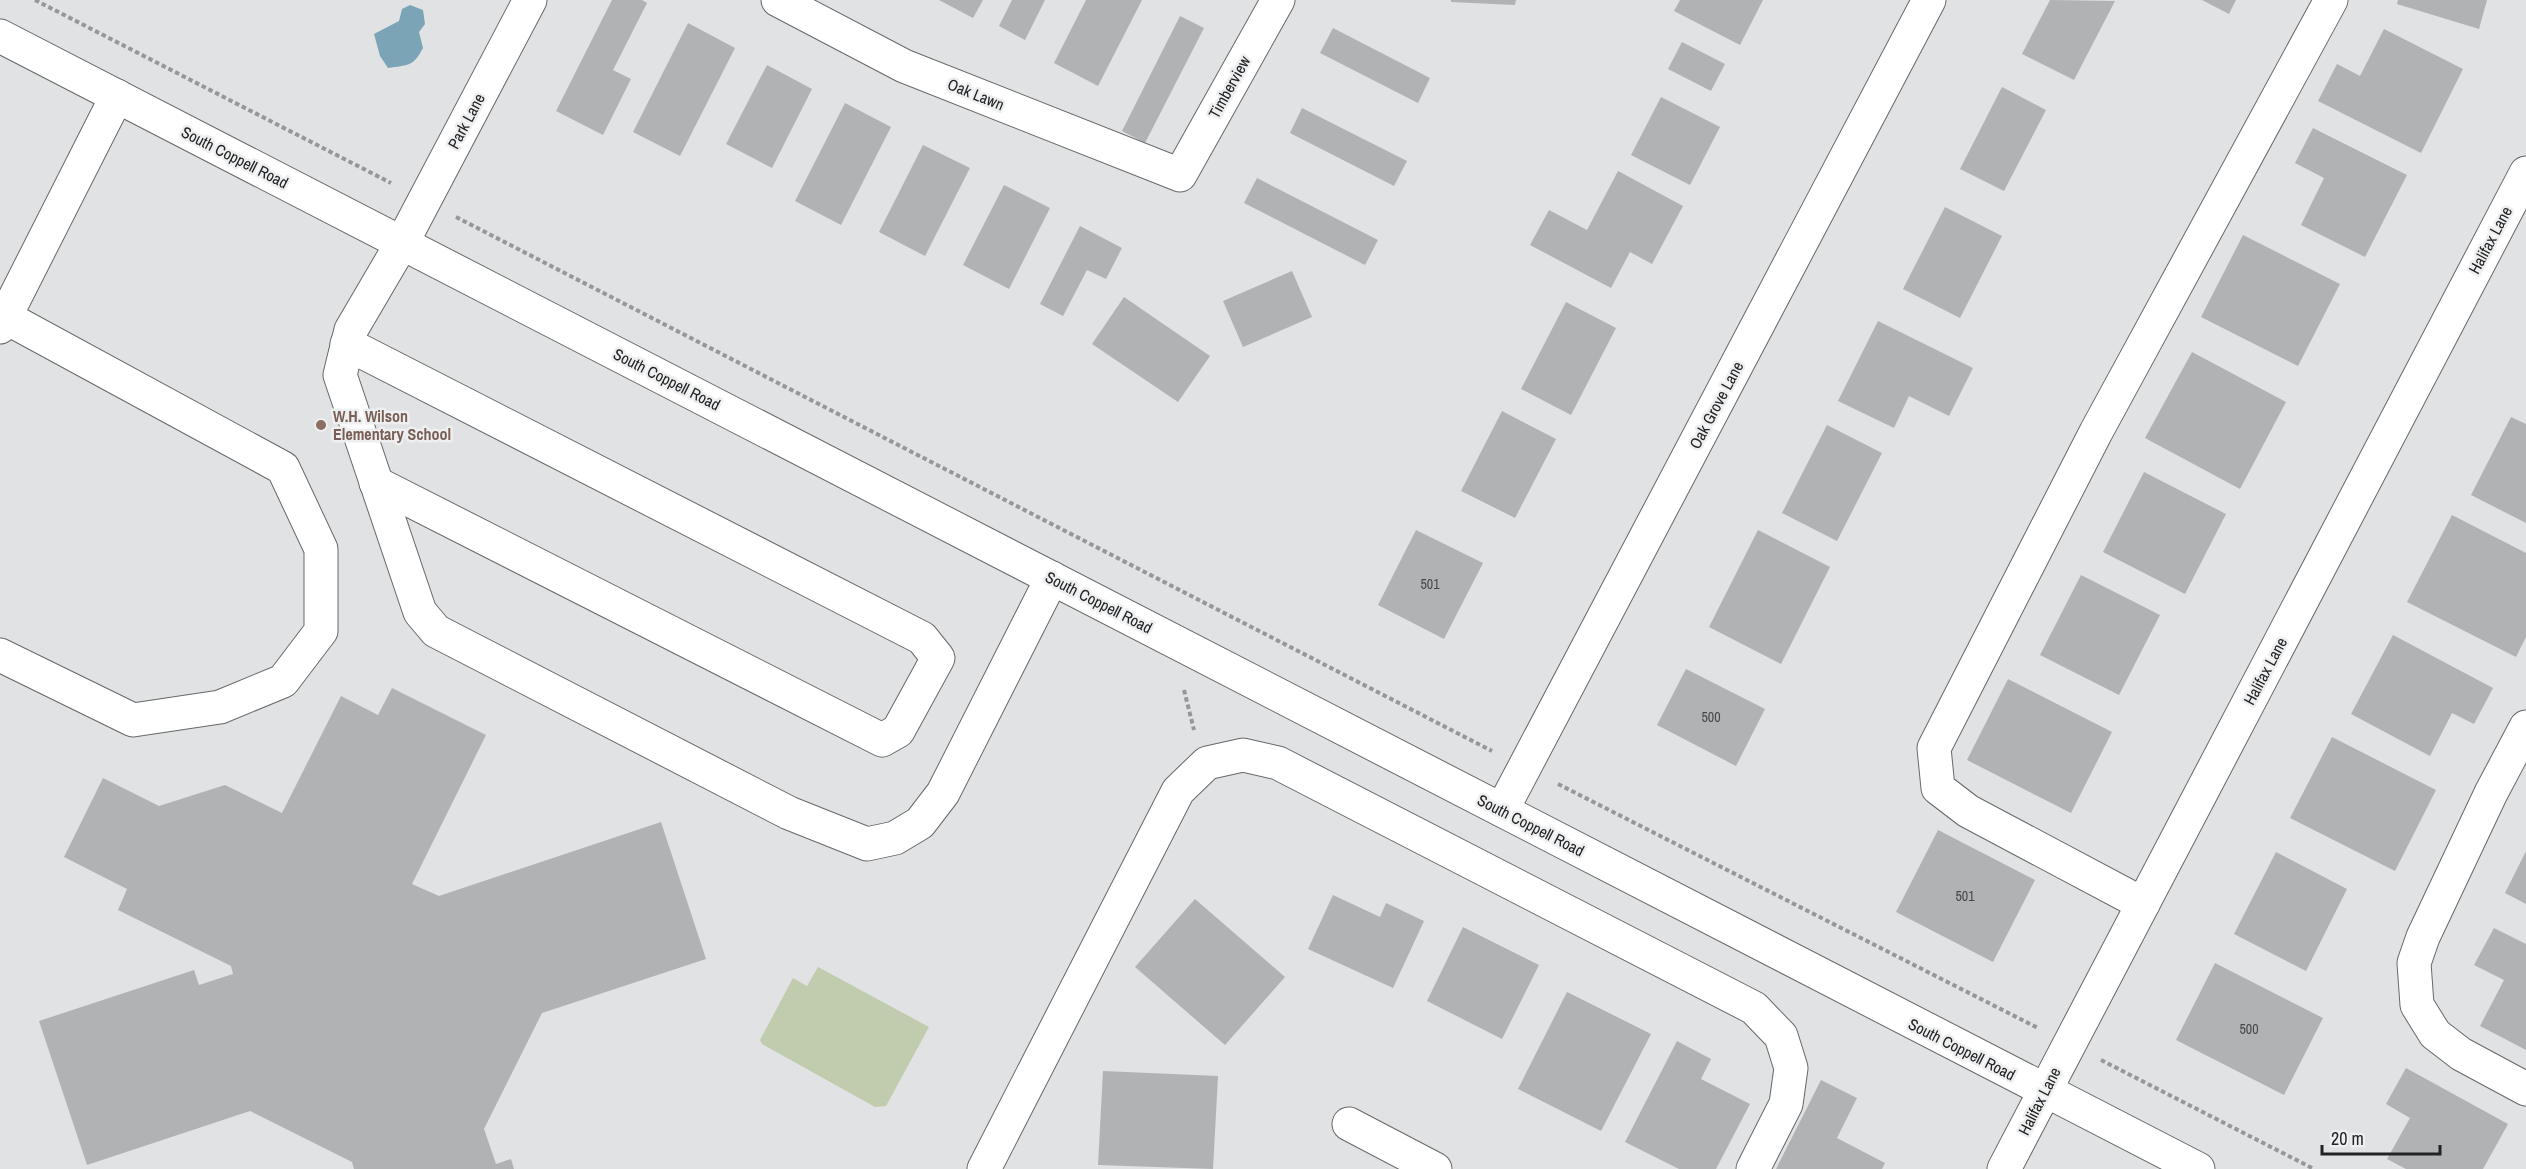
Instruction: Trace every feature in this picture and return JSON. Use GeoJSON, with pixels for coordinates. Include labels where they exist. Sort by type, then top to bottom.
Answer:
{"type":"FeatureCollection","features":[{"type":"Feature","properties":{"kind":"street","name":"Park Lane"},"geometry":{"type":"LineString","coordinates":[[530,0],[402,243],[351,330],[340,375],[420,612],[436,631],[789,813],[867,844],[895,838],[920,823],[943,793],[1052,578]]}},
{"type":"Feature","properties":{"kind":"street","name":"Oak Lawn"},"geometry":{"type":"LineString","coordinates":[[778,0],[904,66],[1180,175]]}},
{"type":"Feature","properties":{"kind":"street","name":"Timberview"},"geometry":{"type":"LineString","coordinates":[[1180,175],[1278,0]]}},
{"type":"Feature","properties":{"kind":"street","name":"Oak Grove Lane"},"geometry":{"type":"LineString","coordinates":[[1502,810],[1929,0]]}},
{"type":"Feature","properties":{"kind":"street"},"geometry":{"type":"LineString","coordinates":[[2143,903],[1968,811],[1945,794],[1938,788],[1934,748],[2096,432],[2331,0]]}},
{"type":"Feature","properties":{"kind":"street","name":"South Coppell Road"},"geometry":{"type":"LineString","coordinates":[[0,36],[2198,1169]]}},
{"type":"Feature","properties":{"kind":"street"},"geometry":{"type":"LineString","coordinates":[[0,656],[134,720],[220,707],[283,681],[321,631],[321,549],[283,468],[2,322],[117,96]]}},
{"type":"Feature","properties":{"kind":"street","name":"Halifax Lane"},"geometry":{"type":"LineString","coordinates":[[2004,1169],[2526,173]]}},
{"type":"Feature","properties":{"kind":"street"},"geometry":{"type":"LineString","coordinates":[[347,344],[922,638],[938,658],[898,731],[882,740],[376,483]]}},
{"type":"Feature","properties":{"kind":"street"},"geometry":{"type":"LineString","coordinates":[[2526,727],[2428,926],[2414,963],[2417,1005],[2435,1034],[2461,1053],[2526,1089]]}},
{"type":"Feature","properties":{"kind":"street"},"geometry":{"type":"LineString","coordinates":[[984,1169],[1178,790],[1207,763],[1243,755],[1278,763],[1754,1008],[1781,1036],[1791,1068],[1786,1104],[1754,1169]]}},
{"type":"Feature","properties":{"kind":"street"},"geometry":{"type":"LineString","coordinates":[[1349,1124],[1436,1169]]}},
{"type":"Feature","properties":{"kind":"path"},"geometry":{"type":"LineString","coordinates":[[36,0],[1524,767],[2314,1169]]}},
{"type":"Feature","properties":{"kind":"green space"},"geometry":{"type":"Polygon","coordinates":[[[818,967],[929,1027],[886,1106],[875,1107],[762,1044],[760,1040],[793,978],[807,986],[818,967]]]}},
{"type":"Feature","properties":{"kind":"water"},"geometry":{"type":"Polygon","coordinates":[[[410,5],[423,10],[425,24],[419,32],[423,48],[413,62],[388,68],[380,56],[374,34],[399,21],[402,9],[410,5]]]}},
{"type":"Feature","properties":{"kind":"building"},"geometry":{"type":"Polygon","coordinates":[[[612,0],[642,0],[647,3],[613,70],[631,79],[603,135],[556,111],[612,0]]]}},
{"type":"Feature","properties":{"kind":"building"},"geometry":{"type":"Polygon","coordinates":[[[939,0],[983,0],[973,18],[939,0]]]}},
{"type":"Feature","properties":{"kind":"building"},"geometry":{"type":"Polygon","coordinates":[[[1012,0],[1045,0],[1025,40],[999,26],[1012,0]]]}},
{"type":"Feature","properties":{"kind":"building"},"geometry":{"type":"Polygon","coordinates":[[[1086,0],[1142,0],[1098,86],[1054,63],[1086,0]]]}},
{"type":"Feature","properties":{"kind":"building"},"geometry":{"type":"Polygon","coordinates":[[[1451,0],[1516,0],[1515,5],[1451,2],[1451,0]]]}},
{"type":"Feature","properties":{"kind":"building"},"geometry":{"type":"Polygon","coordinates":[[[1680,0],[1763,0],[1740,45],[1674,11],[1680,0]]]}},
{"type":"Feature","properties":{"kind":"building"},"geometry":{"type":"Polygon","coordinates":[[[2050,0],[2115,1],[2074,80],[2022,54],[2050,0]]]}},
{"type":"Feature","properties":{"kind":"building"},"geometry":{"type":"Polygon","coordinates":[[[2202,0],[2236,0],[2229,14],[2202,0]]]}},
{"type":"Feature","properties":{"kind":"building"},"geometry":{"type":"Polygon","coordinates":[[[2398,0],[2487,0],[2479,29],[2397,4],[2398,0]]]}},
{"type":"Feature","properties":{"kind":"building"},"geometry":{"type":"Polygon","coordinates":[[[1180,16],[1204,28],[1145,143],[1122,131],[1180,16]]]}},
{"type":"Feature","properties":{"kind":"building"},"geometry":{"type":"Polygon","coordinates":[[[688,23],[735,48],[680,156],[633,132],[688,23]]]}},
{"type":"Feature","properties":{"kind":"building"},"geometry":{"type":"Polygon","coordinates":[[[1333,28],[1430,78],[1418,103],[1320,53],[1333,28]]]}},
{"type":"Feature","properties":{"kind":"building"},"geometry":{"type":"Polygon","coordinates":[[[2384,29],[2463,69],[2421,153],[2318,101],[2337,64],[2360,76],[2384,29]]]}},
{"type":"Feature","properties":{"kind":"building"},"geometry":{"type":"Polygon","coordinates":[[[1682,42],[1725,64],[1711,91],[1668,69],[1682,42]]]}},
{"type":"Feature","properties":{"kind":"building"},"geometry":{"type":"Polygon","coordinates":[[[767,65],[812,89],[772,168],[726,144],[767,65]]]}},
{"type":"Feature","properties":{"kind":"building"},"geometry":{"type":"Polygon","coordinates":[[[2002,87],[2046,110],[2004,191],[1960,169],[2002,87]]]}},
{"type":"Feature","properties":{"kind":"building"},"geometry":{"type":"Polygon","coordinates":[[[1661,97],[1720,127],[1690,185],[1631,155],[1661,97]]]}},
{"type":"Feature","properties":{"kind":"building"},"geometry":{"type":"Polygon","coordinates":[[[845,103],[891,127],[841,225],[795,201],[845,103]]]}},
{"type":"Feature","properties":{"kind":"building"},"geometry":{"type":"Polygon","coordinates":[[[1302,108],[1407,161],[1394,186],[1290,133],[1302,108]]]}},
{"type":"Feature","properties":{"kind":"building"},"geometry":{"type":"Polygon","coordinates":[[[2313,128],[2407,175],[2365,257],[2301,225],[2324,178],[2295,163],[2313,128]]]}},
{"type":"Feature","properties":{"kind":"building"},"geometry":{"type":"Polygon","coordinates":[[[923,145],[970,168],[925,256],[879,232],[923,145]]]}},
{"type":"Feature","properties":{"kind":"building"},"geometry":{"type":"Polygon","coordinates":[[[1618,171],[1683,206],[1652,264],[1630,252],[1611,288],[1530,245],[1549,210],[1587,230],[1618,171]]]}},
{"type":"Feature","properties":{"kind":"building"},"geometry":{"type":"Polygon","coordinates":[[[1257,178],[1378,240],[1365,265],[1244,203],[1257,178]]]}},
{"type":"Feature","properties":{"kind":"building"},"geometry":{"type":"Polygon","coordinates":[[[1004,185],[1050,208],[1009,289],[963,265],[1004,185]]]}},
{"type":"Feature","properties":{"kind":"building"},"geometry":{"type":"Polygon","coordinates":[[[1945,207],[2002,236],[1960,318],[1903,289],[1945,207]]]}},
{"type":"Feature","properties":{"kind":"building"},"geometry":{"type":"Polygon","coordinates":[[[1080,226],[1122,248],[1106,279],[1087,270],[1063,316],[1040,304],[1080,226]]]}},
{"type":"Feature","properties":{"kind":"building"},"geometry":{"type":"Polygon","coordinates":[[[2243,235],[2340,284],[2298,366],[2201,317],[2243,235]]]}},
{"type":"Feature","properties":{"kind":"building"},"geometry":{"type":"Polygon","coordinates":[[[1292,271],[1312,317],[1243,347],[1223,301],[1292,271]]]}},
{"type":"Feature","properties":{"kind":"building"},"geometry":{"type":"Polygon","coordinates":[[[1124,297],[1210,356],[1178,402],[1092,344],[1124,297]]]}},
{"type":"Feature","properties":{"kind":"building"},"geometry":{"type":"Polygon","coordinates":[[[1566,302],[1616,328],[1571,415],[1521,389],[1566,302]]]}},
{"type":"Feature","properties":{"kind":"building"},"geometry":{"type":"Polygon","coordinates":[[[1878,321],[1973,368],[1949,416],[1909,396],[1894,428],[1838,401],[1878,321]]]}},
{"type":"Feature","properties":{"kind":"building"},"geometry":{"type":"Polygon","coordinates":[[[2192,352],[2286,402],[2240,489],[2145,438],[2192,352]]]}},
{"type":"Feature","properties":{"kind":"building"},"geometry":{"type":"Polygon","coordinates":[[[1502,411],[1556,439],[1515,518],[1461,491],[1502,411]]]}},
{"type":"Feature","properties":{"kind":"building"},"geometry":{"type":"Polygon","coordinates":[[[2511,417],[2526,424],[2526,523],[2471,495],[2511,417]]]}},
{"type":"Feature","properties":{"kind":"building"},"geometry":{"type":"Polygon","coordinates":[[[1827,425],[1882,453],[1837,541],[1782,513],[1827,425]]]}},
{"type":"Feature","properties":{"kind":"building"},"geometry":{"type":"Polygon","coordinates":[[[2144,472],[2226,514],[2185,594],[2103,552],[2144,472]]]}},
{"type":"Feature","properties":{"kind":"building"},"geometry":{"type":"Polygon","coordinates":[[[2452,515],[2526,553],[2526,637],[2516,657],[2407,602],[2452,515]]]}},
{"type":"Feature","properties":{"kind":"building"},"geometry":{"type":"Polygon","coordinates":[[[1416,530],[1483,563],[1444,639],[1378,605],[1416,530]]]}},
{"type":"Feature","properties":{"kind":"building"},"geometry":{"type":"Polygon","coordinates":[[[1758,530],[1830,567],[1781,664],[1709,627],[1758,530]]]}},
{"type":"Feature","properties":{"kind":"building"},"geometry":{"type":"Polygon","coordinates":[[[2081,575],[2160,615],[2119,695],[2040,655],[2081,575]]]}},
{"type":"Feature","properties":{"kind":"building"},"geometry":{"type":"Polygon","coordinates":[[[2393,635],[2493,688],[2474,724],[2452,713],[2430,756],[2351,714],[2393,635]]]}},
{"type":"Feature","properties":{"kind":"building"},"geometry":{"type":"Polygon","coordinates":[[[1686,669],[1765,709],[1736,766],[1657,725],[1686,669]]]}},
{"type":"Feature","properties":{"kind":"building"},"geometry":{"type":"Polygon","coordinates":[[[2008,679],[2112,732],[2071,813],[1967,760],[2008,679]]]}},
{"type":"Feature","properties":{"kind":"building"},"geometry":{"type":"Polygon","coordinates":[[[392,688],[486,735],[412,884],[439,896],[661,822],[706,959],[542,1013],[484,1129],[496,1164],[511,1159],[514,1169],[354,1169],[352,1162],[250,1111],[87,1165],[39,1021],[194,970],[199,985],[233,974],[231,966],[118,910],[127,889],[64,857],[103,778],[159,806],[225,785],[282,813],[341,696],[378,715],[392,688]]]}},
{"type":"Feature","properties":{"kind":"building"},"geometry":{"type":"Polygon","coordinates":[[[2332,737],[2436,790],[2395,871],[2290,818],[2332,737]]]}},
{"type":"Feature","properties":{"kind":"building"},"geometry":{"type":"Polygon","coordinates":[[[1938,830],[2035,880],[1993,962],[1896,912],[1938,830]]]}},
{"type":"Feature","properties":{"kind":"building"},"geometry":{"type":"Polygon","coordinates":[[[2526,851],[2526,904],[2505,893],[2526,851]]]}},
{"type":"Feature","properties":{"kind":"building"},"geometry":{"type":"Polygon","coordinates":[[[2276,852],[2347,889],[2306,971],[2234,934],[2276,852]]]}},
{"type":"Feature","properties":{"kind":"building"},"geometry":{"type":"Polygon","coordinates":[[[1333,895],[1380,917],[1386,903],[1424,921],[1393,988],[1308,949],[1333,895]]]}},
{"type":"Feature","properties":{"kind":"building"},"geometry":{"type":"Polygon","coordinates":[[[1195,899],[1285,977],[1225,1045],[1135,967],[1195,899]]]}},
{"type":"Feature","properties":{"kind":"building"},"geometry":{"type":"Polygon","coordinates":[[[1463,927],[1539,965],[1502,1039],[1427,1001],[1463,927]]]}},
{"type":"Feature","properties":{"kind":"building"},"geometry":{"type":"Polygon","coordinates":[[[2494,928],[2526,944],[2526,1050],[2480,1026],[2504,980],[2474,965],[2494,928]]]}},
{"type":"Feature","properties":{"kind":"building"},"geometry":{"type":"Polygon","coordinates":[[[2215,963],[2323,1018],[2284,1095],[2176,1040],[2215,963]]]}},
{"type":"Feature","properties":{"kind":"building"},"geometry":{"type":"Polygon","coordinates":[[[1567,992],[1651,1034],[1601,1131],[1518,1089],[1567,992]]]}},
{"type":"Feature","properties":{"kind":"building"},"geometry":{"type":"Polygon","coordinates":[[[1677,1041],[1711,1059],[1701,1079],[1750,1104],[1716,1169],[1679,1169],[1625,1142],[1677,1041]]]}},
{"type":"Feature","properties":{"kind":"building"},"geometry":{"type":"Polygon","coordinates":[[[2406,1068],[2508,1124],[2483,1169],[2406,1169],[2387,1159],[2410,1118],[2386,1104],[2406,1068]]]}},
{"type":"Feature","properties":{"kind":"building"},"geometry":{"type":"Polygon","coordinates":[[[1103,1071],[1218,1076],[1213,1169],[1098,1165],[1103,1071]]]}},
{"type":"Feature","properties":{"kind":"building"},"geometry":{"type":"Polygon","coordinates":[[[1821,1080],[1857,1098],[1837,1138],[1885,1163],[1882,1169],[1776,1169],[1821,1080]]]}},
{"type":"Feature","properties":{"kind":"place","name":"W.H. Wilson Elementary School"},"geometry":{"type":"Point","coordinates":[321,425]}}]}
